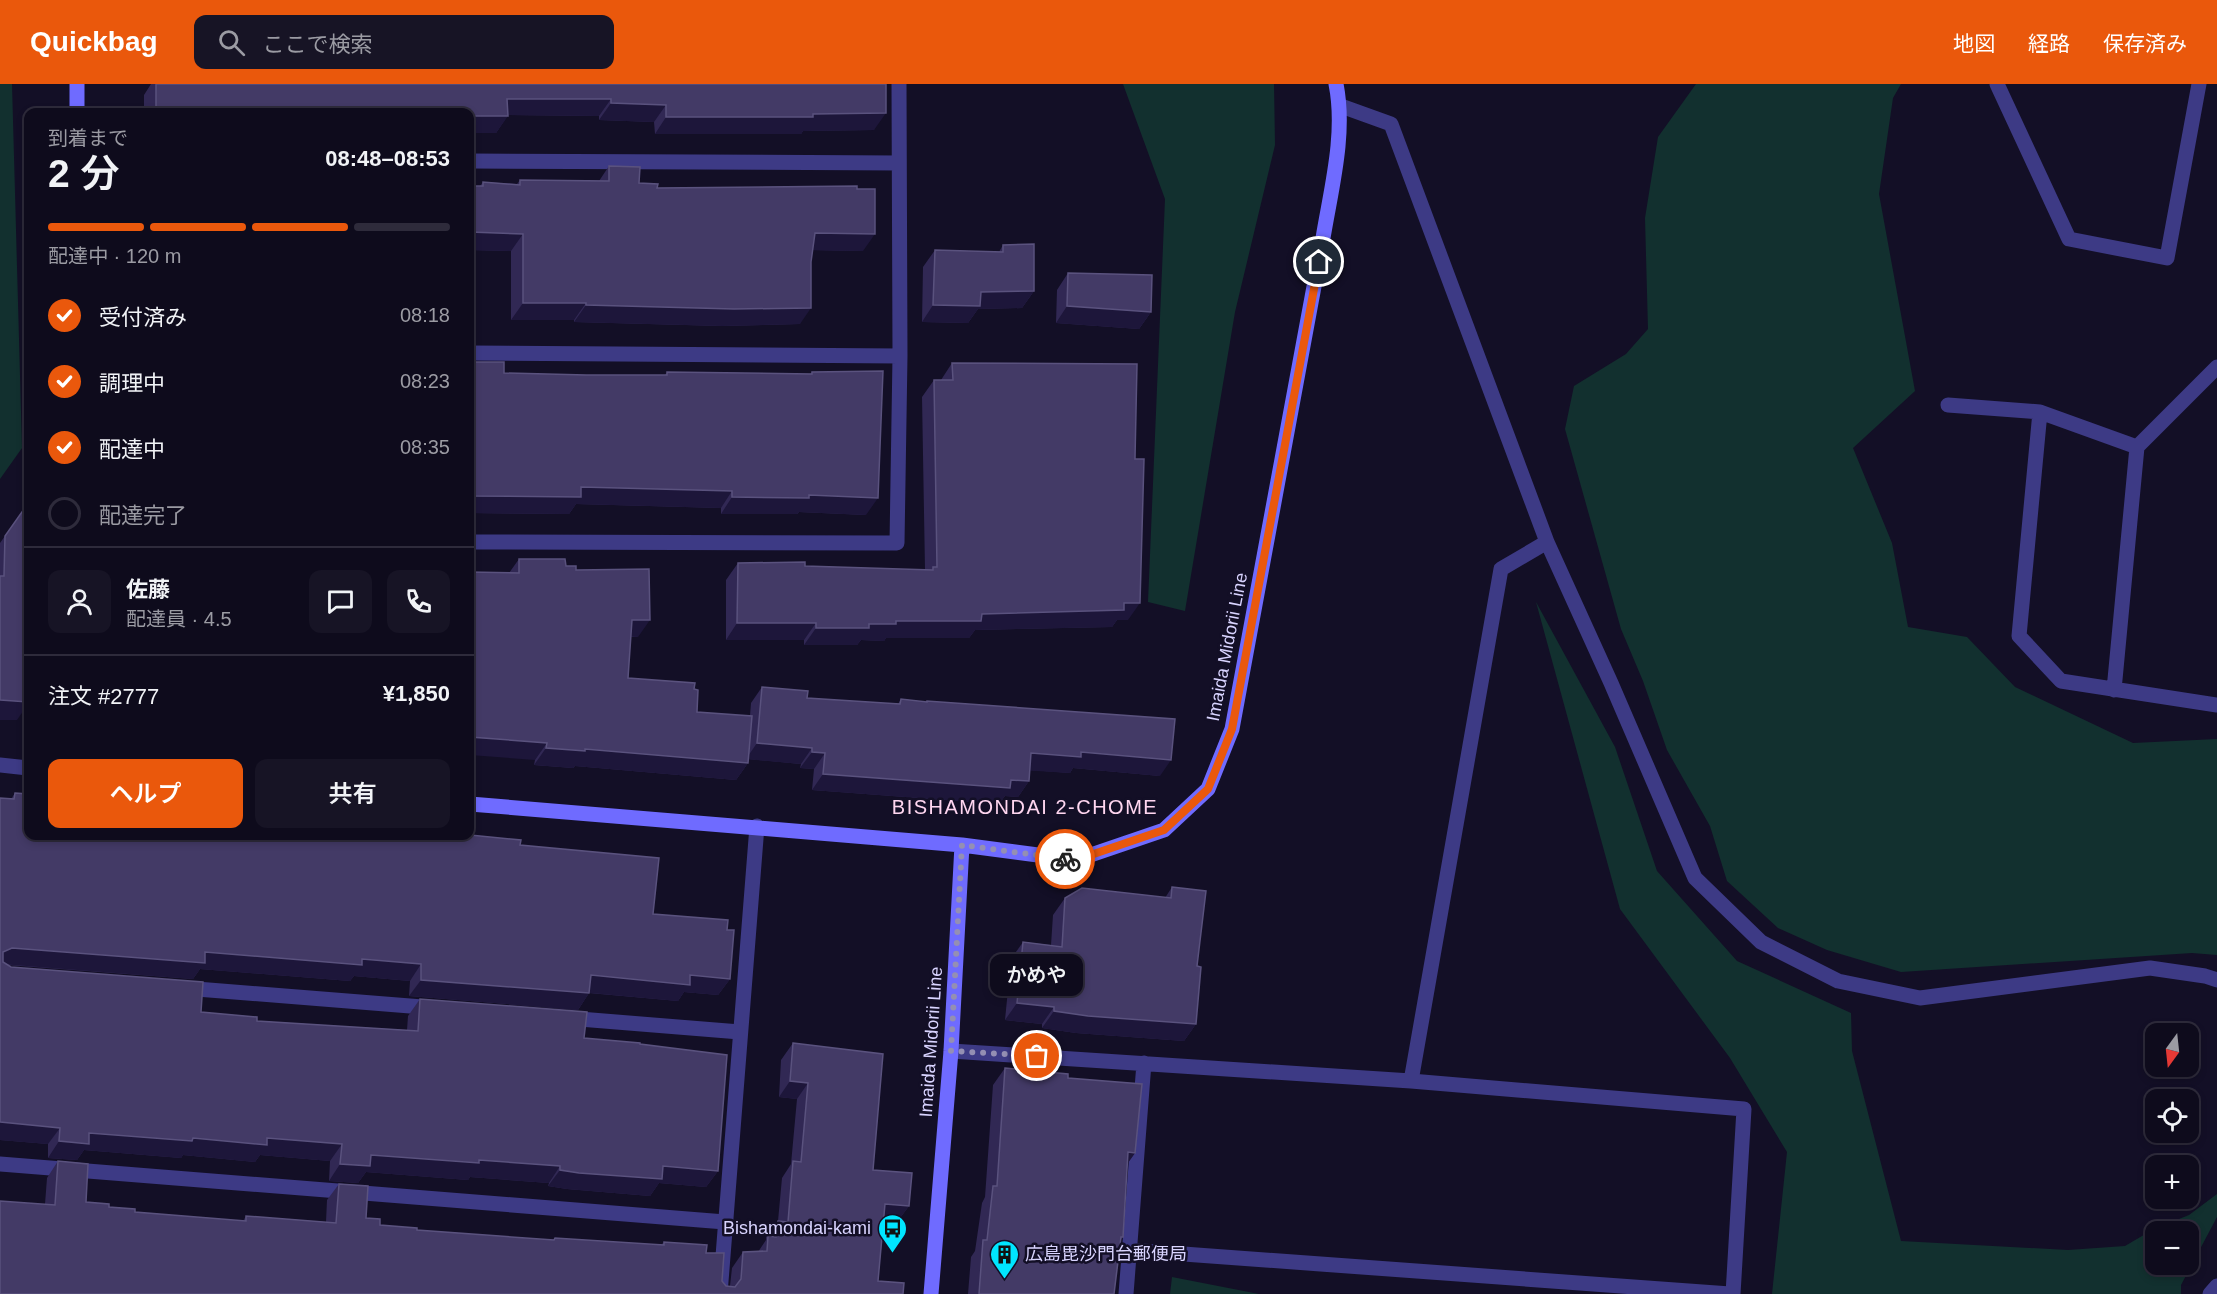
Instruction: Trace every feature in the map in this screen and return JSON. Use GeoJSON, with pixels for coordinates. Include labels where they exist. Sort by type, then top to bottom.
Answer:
{"type":"FeatureCollection","features":[{"type":"Feature","properties":{"kind":"main road"},"geometry":{"type":"LineString","coordinates":[[77,84],[77,108]]}},
{"type":"Feature","properties":{"kind":"main road","name":"Imaida Midorii Line"},"geometry":{"type":"LineString","coordinates":[[931,1294],[951,1051],[962,845],[1076,860],[1164,830],[1208,789],[1232,729],[1323,238],[1335,165],[1341,106],[1336,84]]}},
{"type":"Feature","properties":{"kind":"main road"},"geometry":{"type":"LineString","coordinates":[[474,804],[757,826],[962,845]]}},
{"type":"Feature","properties":{"kind":"street"},"geometry":{"type":"LineString","coordinates":[[474,542],[897,543],[900,356],[899,84]]}},
{"type":"Feature","properties":{"kind":"street"},"geometry":{"type":"LineString","coordinates":[[1997,84],[2069,239],[2167,258],[2199,84]]}},
{"type":"Feature","properties":{"kind":"street"},"geometry":{"type":"LineString","coordinates":[[1341,106],[1391,124],[1547,542],[1695,878],[1761,942],[1838,981],[1920,998],[2150,968],[2205,976],[2217,980]]}},
{"type":"Feature","properties":{"kind":"street"},"geometry":{"type":"LineString","coordinates":[[474,161],[899,163]]}},
{"type":"Feature","properties":{"kind":"street"},"geometry":{"type":"LineString","coordinates":[[474,353],[900,356]]}},
{"type":"Feature","properties":{"kind":"street"},"geometry":{"type":"LineString","coordinates":[[2114,690],[2136,447],[2217,367]]}},
{"type":"Feature","properties":{"kind":"street"},"geometry":{"type":"LineString","coordinates":[[1948,405],[2040,412],[2136,447]]}},
{"type":"Feature","properties":{"kind":"street"},"geometry":{"type":"LineString","coordinates":[[2040,412],[2019,636],[2061,681],[2217,705]]}},
{"type":"Feature","properties":{"kind":"street"},"geometry":{"type":"LineString","coordinates":[[1411,1081],[1501,569],[1547,542]]}},
{"type":"Feature","properties":{"kind":"street"},"geometry":{"type":"LineString","coordinates":[[0,765],[24,768]]}},
{"type":"Feature","properties":{"kind":"street"},"geometry":{"type":"LineString","coordinates":[[720,1294],[757,826]]}},
{"type":"Feature","properties":{"kind":"street"},"geometry":{"type":"LineString","coordinates":[[167,987],[454,1009]]}},
{"type":"Feature","properties":{"kind":"street"},"geometry":{"type":"LineString","coordinates":[[549,1017],[740,1032]]}},
{"type":"Feature","properties":{"kind":"street"},"geometry":{"type":"LineString","coordinates":[[951,1051],[1411,1081],[1743,1109],[1731,1294],[1129,1250]]}},
{"type":"Feature","properties":{"kind":"street"},"geometry":{"type":"LineString","coordinates":[[1126,1294],[1144,1063]]}},
{"type":"Feature","properties":{"kind":"street"},"geometry":{"type":"LineString","coordinates":[[0,1164],[725,1222]]}},
{"type":"Feature","properties":{"kind":"street"},"geometry":{"type":"LineString","coordinates":[[2210,1294],[2217,1286]]}},
{"type":"Feature","properties":{"kind":"green space"},"geometry":{"type":"Polygon","coordinates":[[[0,84],[12,84],[22,448],[0,479],[0,84]]]}},
{"type":"Feature","properties":{"kind":"green space"},"geometry":{"type":"Polygon","coordinates":[[[1123,84],[1274,84],[1275,145],[1235,312],[1185,611],[1148,602],[1165,199],[1123,84]]]}},
{"type":"Feature","properties":{"kind":"green space"},"geometry":{"type":"Polygon","coordinates":[[[1696,84],[1901,84],[1893,98],[1879,194],[1915,391],[1853,448],[1892,543],[1908,627],[1967,637],[2015,687],[2133,743],[2217,739],[2217,955],[2192,953],[1901,972],[1827,950],[1778,928],[1727,881],[1710,826],[1667,750],[1643,681],[1621,629],[1565,429],[1574,386],[1626,354],[1648,329],[1645,218],[1658,137],[1696,84]]]}},
{"type":"Feature","properties":{"kind":"green space"},"geometry":{"type":"Polygon","coordinates":[[[1536,602],[1615,747],[1657,871],[1737,961],[1851,1013],[1852,1051],[1901,1241],[2068,1250],[2125,1246],[2145,1234],[2145,1275],[2186,1275],[2181,1285],[2181,1294],[1772,1294],[1787,1152],[1730,1058],[1620,909],[1536,602]]]}},
{"type":"Feature","properties":{"kind":"green space"},"geometry":{"type":"Polygon","coordinates":[[[2217,1194],[2217,1217],[2199,1251],[2199,1221],[2174,1221],[2199,1209],[2217,1194]]]}},
{"type":"Feature","properties":{"kind":"green space"},"geometry":{"type":"Polygon","coordinates":[[[1172,1277],[1259,1294],[1170,1294],[1172,1277]]]}},
{"type":"Feature","properties":{"kind":"building"},"geometry":{"type":"Polygon","coordinates":[[[156,84],[886,84],[886,113],[813,114],[813,117],[666,117],[666,105],[611,103],[611,99],[507,99],[508,116],[474,116],[474,108],[156,108],[156,84]]]}},
{"type":"Feature","properties":{"kind":"building"},"geometry":{"type":"Polygon","coordinates":[[[609,166],[640,167],[639,183],[658,184],[657,188],[857,186],[857,189],[875,189],[875,234],[815,233],[811,262],[811,308],[734,309],[523,303],[523,234],[474,232],[474,186],[483,186],[483,182],[520,185],[520,180],[609,181],[609,166]]]}},
{"type":"Feature","properties":{"kind":"building"},"geometry":{"type":"Polygon","coordinates":[[[1034,244],[1034,291],[981,292],[980,306],[933,305],[935,250],[1003,252],[1003,245],[1034,244]]]}},
{"type":"Feature","properties":{"kind":"building"},"geometry":{"type":"Polygon","coordinates":[[[1068,273],[1152,275],[1151,312],[1067,306],[1068,273]]]}},
{"type":"Feature","properties":{"kind":"building"},"geometry":{"type":"Polygon","coordinates":[[[474,362],[504,362],[504,373],[586,375],[667,375],[667,372],[812,374],[812,372],[883,371],[878,498],[809,495],[809,498],[732,497],[732,491],[581,487],[581,497],[474,496],[474,362]]]}},
{"type":"Feature","properties":{"kind":"building"},"geometry":{"type":"Polygon","coordinates":[[[952,363],[1137,364],[1135,459],[1144,459],[1140,603],[1124,603],[1124,610],[982,614],[981,621],[896,621],[896,624],[869,624],[869,628],[816,628],[816,623],[737,623],[738,563],[805,562],[805,566],[933,570],[933,567],[937,567],[934,380],[953,380],[952,363]]]}},
{"type":"Feature","properties":{"kind":"building"},"geometry":{"type":"Polygon","coordinates":[[[24,509],[24,702],[0,700],[0,576],[4,576],[5,536],[24,509]]]}},
{"type":"Feature","properties":{"kind":"building"},"geometry":{"type":"Polygon","coordinates":[[[519,559],[565,559],[566,566],[576,566],[576,570],[649,569],[650,620],[632,620],[628,678],[695,683],[694,689],[698,690],[697,712],[752,716],[748,763],[585,749],[585,751],[546,748],[547,743],[474,737],[474,572],[519,573],[519,559]]]}},
{"type":"Feature","properties":{"kind":"building"},"geometry":{"type":"Polygon","coordinates":[[[762,687],[808,691],[807,698],[900,704],[901,699],[1175,719],[1171,760],[1081,752],[1081,757],[1031,753],[1029,781],[1011,780],[1010,788],[823,774],[825,753],[812,752],[812,748],[757,743],[762,687]]]}},
{"type":"Feature","properties":{"kind":"building"},"geometry":{"type":"Polygon","coordinates":[[[15,793],[24,794],[24,840],[474,840],[474,835],[521,840],[520,845],[659,858],[653,914],[728,920],[727,930],[734,930],[730,979],[690,975],[690,985],[591,975],[589,993],[421,980],[421,964],[362,959],[362,965],[205,952],[205,963],[12,948],[3,952],[3,962],[11,967],[203,982],[201,1012],[257,1017],[257,1021],[418,1031],[420,999],[587,1012],[584,1038],[727,1055],[718,1171],[663,1166],[662,1179],[579,1173],[560,1170],[560,1166],[371,1155],[370,1166],[340,1164],[342,1144],[267,1138],[267,1145],[193,1138],[192,1141],[89,1133],[89,1144],[59,1141],[60,1128],[0,1122],[0,798],[14,799],[15,793]]]}},
{"type":"Feature","properties":{"kind":"building"},"geometry":{"type":"Polygon","coordinates":[[[1172,887],[1206,891],[1197,966],[1201,967],[1196,1024],[1088,1016],[1054,1011],[1054,1007],[1017,1003],[1023,942],[1062,947],[1065,898],[1082,888],[1171,898],[1172,887]]]}},
{"type":"Feature","properties":{"kind":"building"},"geometry":{"type":"Polygon","coordinates":[[[793,1043],[883,1054],[873,1170],[912,1173],[909,1206],[885,1204],[878,1281],[904,1283],[903,1294],[0,1294],[0,1201],[55,1205],[58,1161],[88,1164],[86,1202],[135,1209],[135,1212],[246,1221],[246,1216],[336,1223],[339,1184],[368,1186],[366,1218],[380,1219],[380,1225],[417,1228],[417,1230],[554,1240],[555,1238],[664,1245],[664,1242],[707,1245],[706,1253],[724,1253],[722,1281],[726,1286],[735,1287],[741,1279],[743,1252],[767,1251],[768,1236],[776,1237],[778,1221],[788,1222],[793,1161],[801,1162],[808,1083],[790,1081],[793,1043]]]}},
{"type":"Feature","properties":{"kind":"building"},"geometry":{"type":"Polygon","coordinates":[[[1005,1068],[1068,1074],[1068,1078],[1142,1084],[1135,1153],[1128,1152],[1123,1237],[1121,1237],[1114,1294],[979,1294],[983,1240],[987,1240],[993,1186],[997,1186],[1005,1068]]]}},
{"type":"Feature","properties":{"kind":"way so far"},"geometry":{"type":"LineString","coordinates":[[1037,1056],[951,1051],[962,845],[1065,859]]}},
{"type":"Feature","properties":{"kind":"place","name":"かめや"},"geometry":{"type":"Point","coordinates":[1037,1056]}},
{"type":"Feature","properties":{"kind":"place","name":"Bishamondai-kami"},"geometry":{"type":"Point","coordinates":[892,1254]}},
{"type":"Feature","properties":{"kind":"place","name":"広島毘沙門台郵便局"},"geometry":{"type":"Point","coordinates":[1004,1280]}},
{"type":"Feature","properties":{"kind":"district","name":"BISHAMONDAI 2-CHOME"},"geometry":{"type":"Point","coordinates":[1025,807]}},
{"type":"Feature","properties":{"kind":"route"},"geometry":{"type":"LineString","coordinates":[[1065,859],[1076,860],[1164,830],[1208,789],[1232,729],[1319,262]]}}]}
